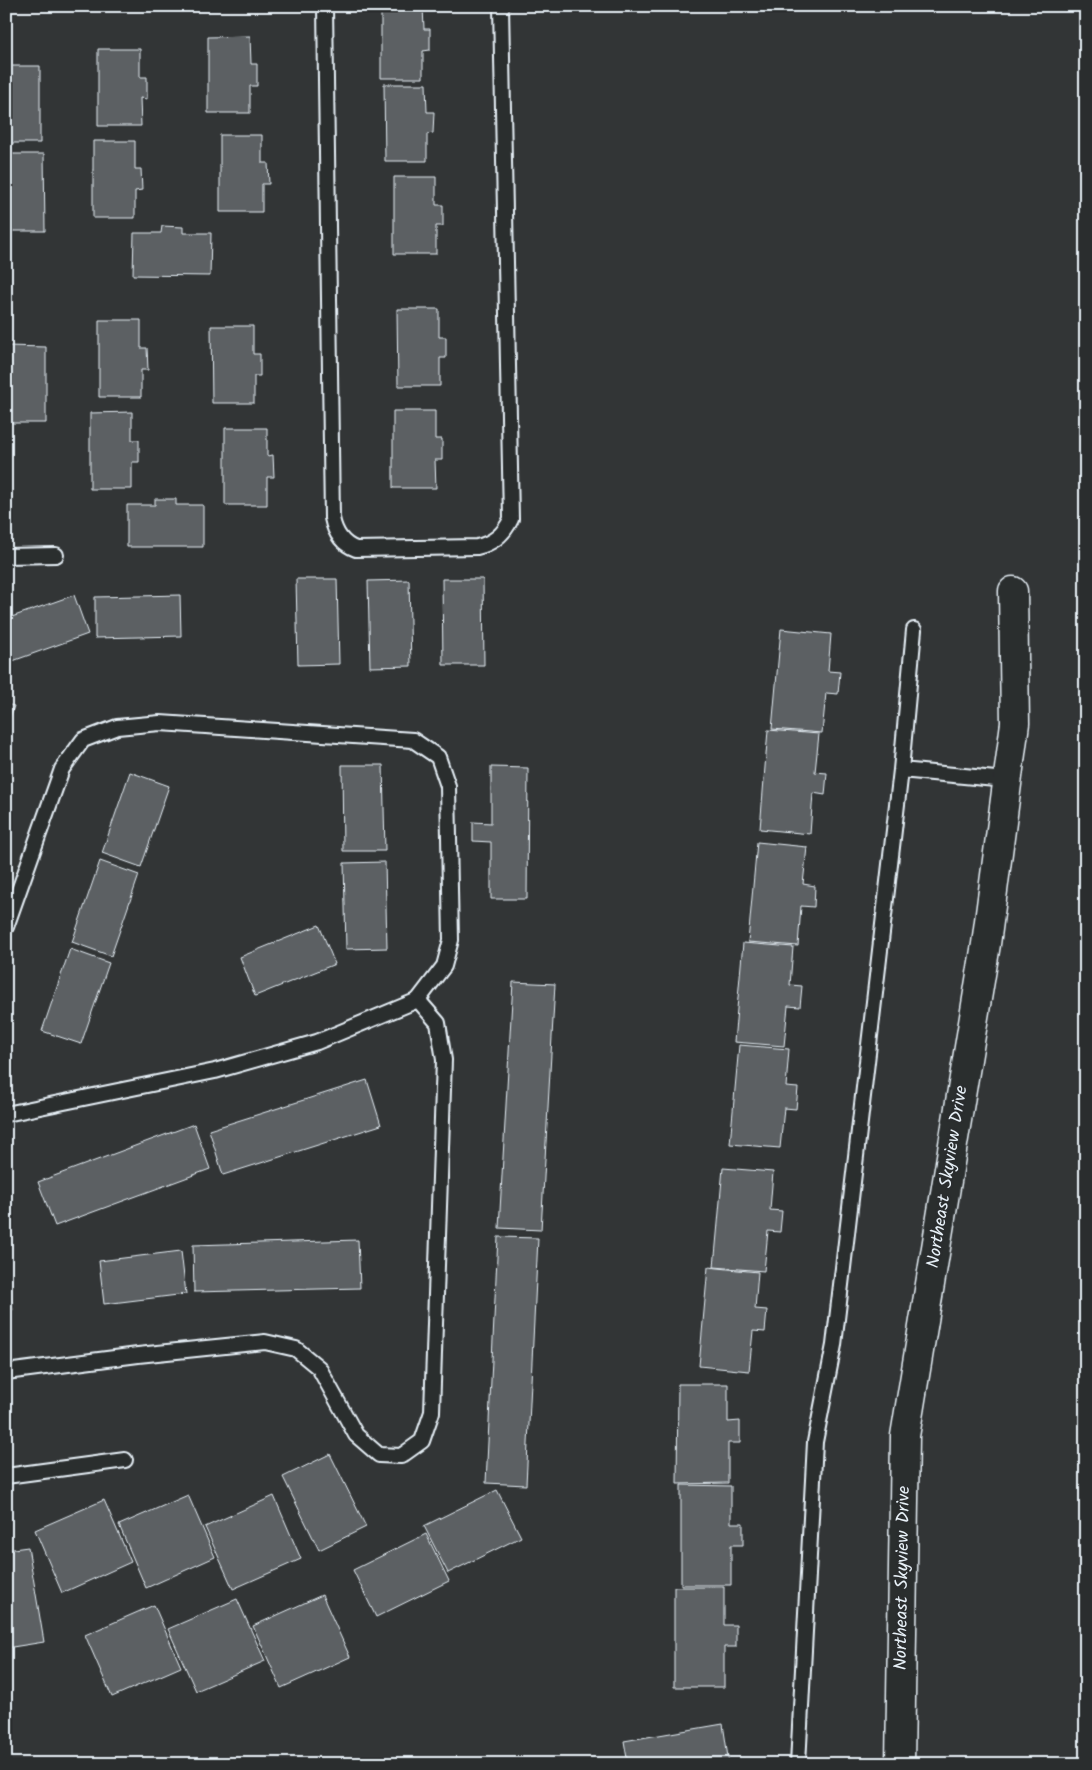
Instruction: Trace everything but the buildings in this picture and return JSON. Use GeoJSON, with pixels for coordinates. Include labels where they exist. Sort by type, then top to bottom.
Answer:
{"type":"FeatureCollection","features":[{"type":"Feature","properties":{"kind":"street","name":"Northeast Skyview Drive"},"geometry":{"type":"LineString","coordinates":[[900,1764],[905,1436],[986,944],[1006,780],[1015,723],[1013,591]]}},
{"type":"Feature","properties":{"kind":"lane"},"geometry":{"type":"LineString","coordinates":[[324,6],[332,518],[334,529],[340,539],[347,546],[356,549],[477,547],[494,541],[500,536],[511,519],[501,6]]}},
{"type":"Feature","properties":{"kind":"lane"},"geometry":{"type":"LineString","coordinates":[[6,556],[56,555]]}},
{"type":"Feature","properties":{"kind":"lane"},"geometry":{"type":"LineString","coordinates":[[798,1764],[815,1442],[834,1345],[901,770],[914,630]]}},
{"type":"Feature","properties":{"kind":"lane"},"geometry":{"type":"LineString","coordinates":[[6,927],[62,769],[83,740],[117,727],[160,723],[413,740],[438,758],[448,786],[451,940],[444,966],[418,1000],[317,1042],[224,1068],[6,1114]]}},
{"type":"Feature","properties":{"kind":"lane"},"geometry":{"type":"LineString","coordinates":[[901,770],[1006,780]]}},
{"type":"Feature","properties":{"kind":"lane"},"geometry":{"type":"LineString","coordinates":[[6,1372],[138,1355],[265,1342],[296,1349],[319,1368],[356,1435],[379,1455],[401,1456],[422,1441],[432,1412],[444,1060],[438,1024],[418,1000]]}},
{"type":"Feature","properties":{"kind":"lane"},"geometry":{"type":"LineString","coordinates":[[6,1476],[125,1460]]}}]}
